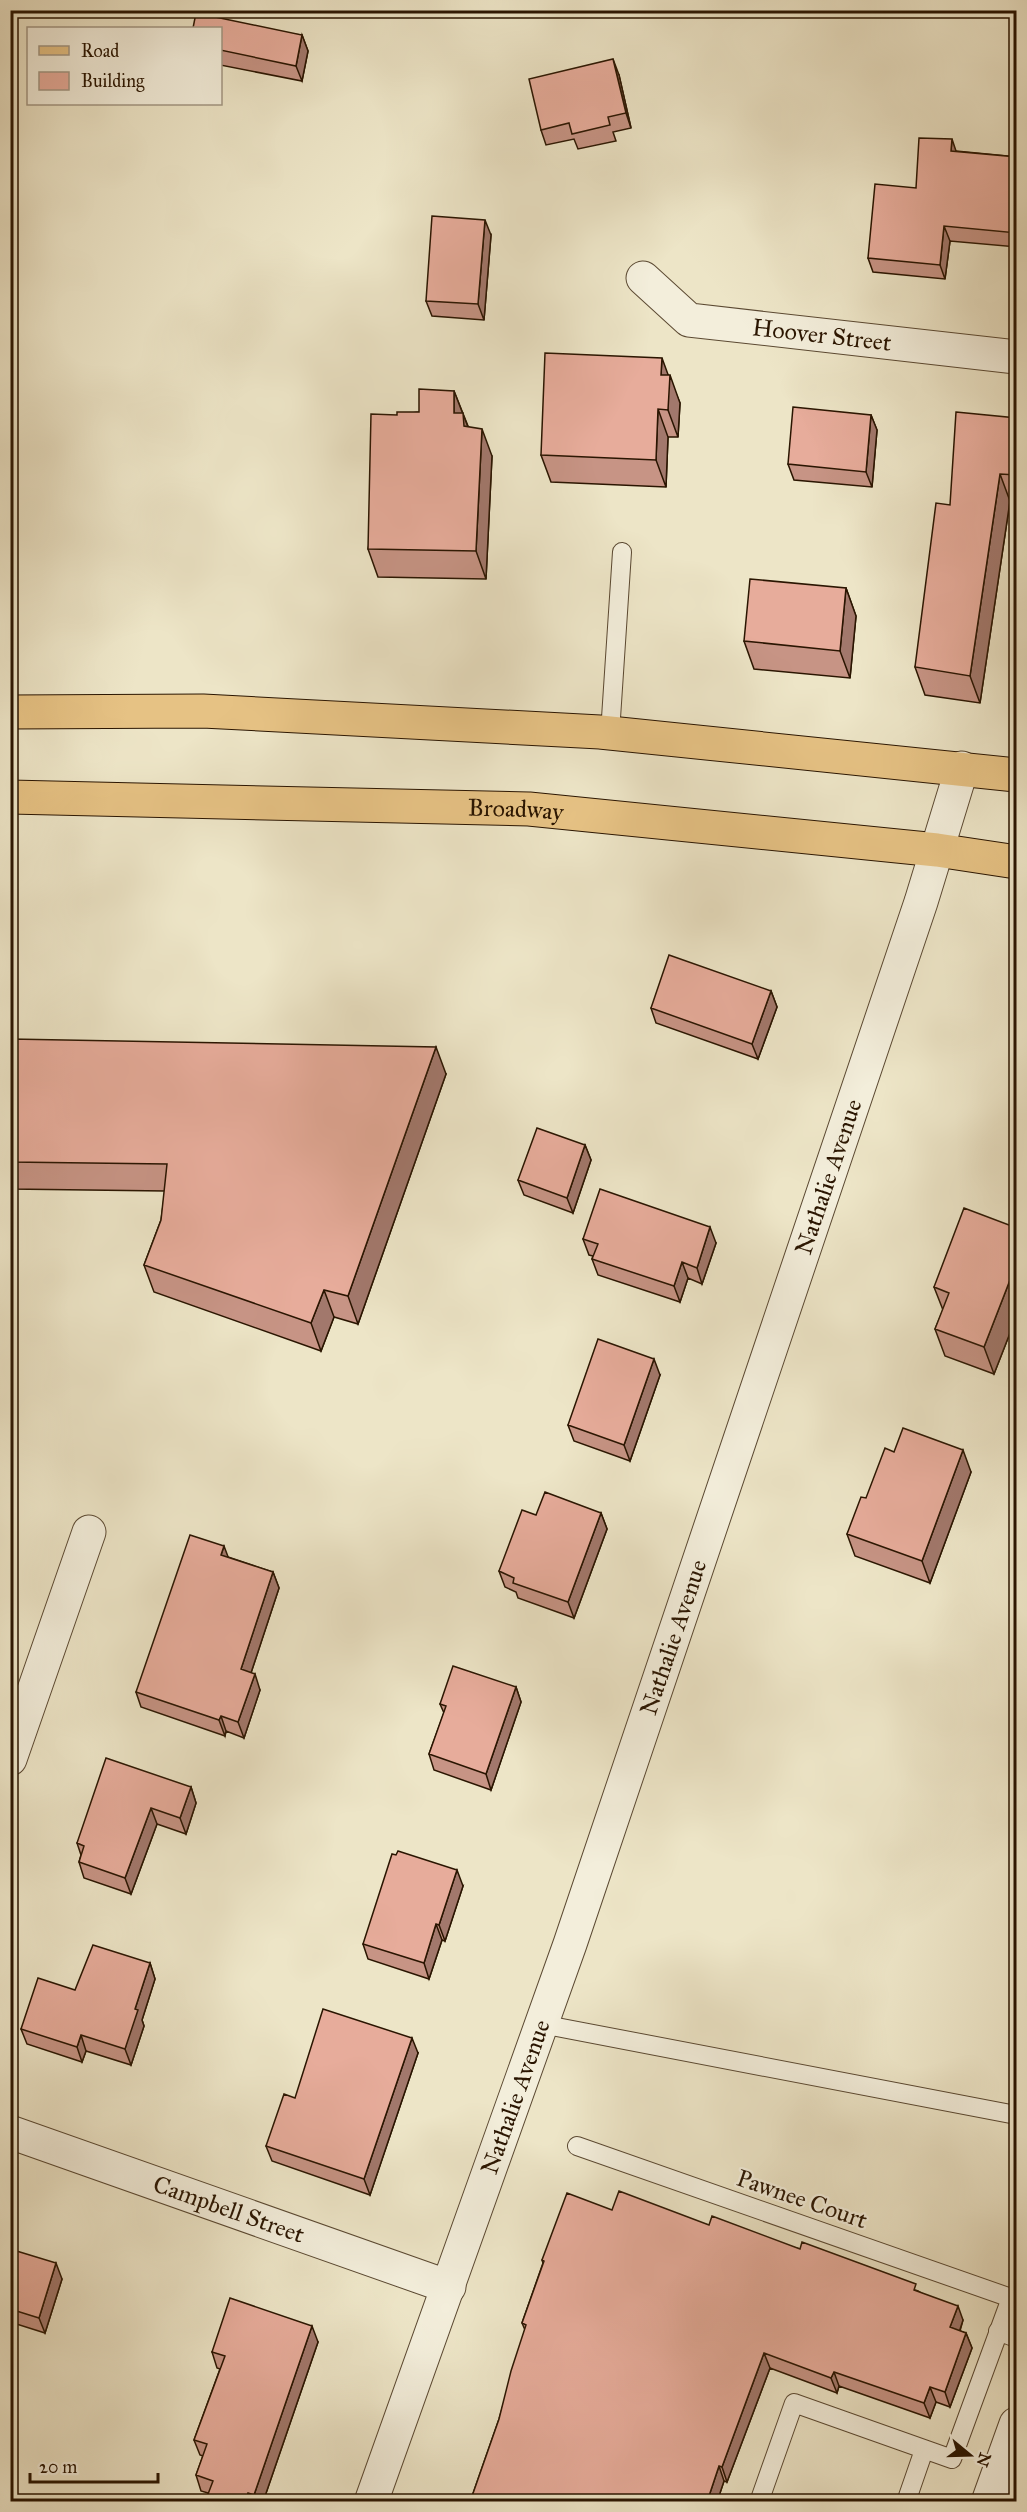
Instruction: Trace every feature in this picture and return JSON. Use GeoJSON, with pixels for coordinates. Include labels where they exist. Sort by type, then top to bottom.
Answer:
{"type":"FeatureCollection","features":[{"type":"Feature","properties":{"kind":"main road"},"geometry":{"type":"LineString","coordinates":[[10,712],[203,711],[610,733],[1017,775]]}},
{"type":"Feature","properties":{"kind":"main road","name":"Broadway"},"geometry":{"type":"LineString","coordinates":[[10,797],[529,809],[937,850],[1017,862]]}},
{"type":"Feature","properties":{"kind":"street","name":"Hoover Street"},"geometry":{"type":"LineString","coordinates":[[643,278],[689,320],[1017,357]]}},
{"type":"Feature","properties":{"kind":"street","name":"Nathalie Avenue"},"geometry":{"type":"LineString","coordinates":[[371,2502],[541,2024],[917,913],[962,768]]}},
{"type":"Feature","properties":{"kind":"street"},"geometry":{"type":"LineString","coordinates":[[10,1759],[89,1532]]}},
{"type":"Feature","properties":{"kind":"street","name":"Campbell Street"},"geometry":{"type":"LineString","coordinates":[[10,2132],[449,2287]]}},
{"type":"Feature","properties":{"kind":"street"},"geometry":{"type":"LineString","coordinates":[[988,2502],[1017,2424]]}},
{"type":"Feature","properties":{"kind":"lane"},"geometry":{"type":"LineString","coordinates":[[610,733],[622,552]]}},
{"type":"Feature","properties":{"kind":"lane"},"geometry":{"type":"LineString","coordinates":[[541,2024],[1017,2115]]}},
{"type":"Feature","properties":{"kind":"lane","name":"Pawnee Court"},"geometry":{"type":"LineString","coordinates":[[577,2146],[1011,2298],[998,2331]]}},
{"type":"Feature","properties":{"kind":"lane"},"geometry":{"type":"LineString","coordinates":[[759,2502],[794,2403],[952,2460],[998,2331],[1017,2338]]}},
{"type":"Feature","properties":{"kind":"lane"},"geometry":{"type":"LineString","coordinates":[[906,2502],[924,2450]]}},
{"type":"Feature","properties":{"kind":"building"},"geometry":{"type":"Polygon","coordinates":[[[196,13],[302,35],[296,66],[222,50],[222,27],[193,27],[196,13]]]}},
{"type":"Feature","properties":{"kind":"building"},"geometry":{"type":"Polygon","coordinates":[[[613,59],[626,113],[608,117],[610,125],[572,134],[569,123],[541,130],[529,79],[613,59]]]}},
{"type":"Feature","properties":{"kind":"building"},"geometry":{"type":"Polygon","coordinates":[[[919,138],[952,139],[951,151],[1017,157],[1017,233],[944,226],[940,265],[868,258],[875,184],[916,188],[919,138]]]}},
{"type":"Feature","properties":{"kind":"building"},"geometry":{"type":"Polygon","coordinates":[[[432,216],[485,220],[478,304],[426,301],[432,216]]]}},
{"type":"Feature","properties":{"kind":"building"},"geometry":{"type":"Polygon","coordinates":[[[545,353],[662,358],[661,375],[670,375],[668,410],[658,409],[656,460],[541,455],[545,353]]]}},
{"type":"Feature","properties":{"kind":"building"},"geometry":{"type":"Polygon","coordinates":[[[419,389],[454,391],[454,413],[463,413],[464,426],[482,429],[476,551],[368,549],[371,414],[397,415],[397,412],[419,412],[419,389]]]}},
{"type":"Feature","properties":{"kind":"building"},"geometry":{"type":"Polygon","coordinates":[[[793,407],[871,415],[866,472],[788,464],[793,407]]]}},
{"type":"Feature","properties":{"kind":"building"},"geometry":{"type":"Polygon","coordinates":[[[956,412],[1017,418],[1017,475],[1000,474],[970,676],[915,667],[936,503],[950,505],[956,412]]]}},
{"type":"Feature","properties":{"kind":"building"},"geometry":{"type":"Polygon","coordinates":[[[750,579],[846,588],[840,651],[744,641],[750,579]]]}},
{"type":"Feature","properties":{"kind":"building"},"geometry":{"type":"Polygon","coordinates":[[[669,955],[771,991],[752,1044],[651,1008],[669,955]]]}},
{"type":"Feature","properties":{"kind":"building"},"geometry":{"type":"Polygon","coordinates":[[[10,1039],[436,1047],[348,1296],[324,1290],[311,1323],[144,1265],[161,1220],[167,1164],[10,1162],[10,1039]]]}},
{"type":"Feature","properties":{"kind":"building"},"geometry":{"type":"Polygon","coordinates":[[[537,1128],[585,1145],[567,1198],[518,1180],[537,1128]]]}},
{"type":"Feature","properties":{"kind":"building"},"geometry":{"type":"Polygon","coordinates":[[[600,1189],[710,1227],[697,1268],[682,1262],[674,1286],[592,1259],[598,1244],[583,1239],[600,1189]]]}},
{"type":"Feature","properties":{"kind":"building"},"geometry":{"type":"Polygon","coordinates":[[[964,1208],[1017,1228],[1017,1262],[984,1347],[935,1329],[949,1293],[934,1287],[964,1208]]]}},
{"type":"Feature","properties":{"kind":"building"},"geometry":{"type":"Polygon","coordinates":[[[598,1339],[654,1359],[624,1445],[568,1425],[598,1339]]]}},
{"type":"Feature","properties":{"kind":"building"},"geometry":{"type":"Polygon","coordinates":[[[903,1428],[963,1450],[922,1561],[847,1534],[861,1497],[866,1498],[885,1448],[894,1452],[903,1428]]]}},
{"type":"Feature","properties":{"kind":"building"},"geometry":{"type":"Polygon","coordinates":[[[545,1492],[601,1513],[568,1602],[513,1583],[514,1578],[499,1571],[522,1510],[536,1515],[545,1492]]]}},
{"type":"Feature","properties":{"kind":"building"},"geometry":{"type":"Polygon","coordinates":[[[190,1535],[224,1546],[221,1555],[273,1572],[241,1669],[255,1674],[238,1722],[221,1716],[219,1720],[136,1692],[190,1535]]]}},
{"type":"Feature","properties":{"kind":"building"},"geometry":{"type":"Polygon","coordinates":[[[453,1666],[516,1687],[486,1774],[429,1754],[446,1706],[440,1704],[453,1666]]]}},
{"type":"Feature","properties":{"kind":"building"},"geometry":{"type":"Polygon","coordinates":[[[106,1758],[191,1787],[180,1818],[151,1808],[125,1878],[79,1862],[84,1846],[77,1843],[106,1758]]]}},
{"type":"Feature","properties":{"kind":"building"},"geometry":{"type":"Polygon","coordinates":[[[398,1851],[457,1870],[424,1963],[363,1944],[392,1854],[396,1855],[398,1851]]]}},
{"type":"Feature","properties":{"kind":"building"},"geometry":{"type":"Polygon","coordinates":[[[93,1945],[150,1963],[125,2049],[81,2035],[77,2047],[21,2029],[38,1978],[75,1990],[93,1945]]]}},
{"type":"Feature","properties":{"kind":"building"},"geometry":{"type":"Polygon","coordinates":[[[323,2009],[412,2038],[364,2179],[266,2146],[284,2094],[295,2098],[323,2009]]]}},
{"type":"Feature","properties":{"kind":"building"},"geometry":{"type":"Polygon","coordinates":[[[619,2191],[709,2225],[712,2216],[800,2249],[802,2242],[916,2284],[914,2290],[958,2306],[950,2327],[966,2333],[945,2392],[930,2387],[924,2403],[834,2372],[831,2378],[764,2353],[707,2502],[470,2502],[499,2419],[526,2325],[522,2323],[567,2193],[612,2210],[619,2191]]]}},
{"type":"Feature","properties":{"kind":"building"},"geometry":{"type":"Polygon","coordinates":[[[10,2249],[56,2263],[39,2318],[10,2309],[10,2249]]]}},
{"type":"Feature","properties":{"kind":"building"},"geometry":{"type":"Polygon","coordinates":[[[230,2298],[312,2326],[254,2495],[248,2493],[245,2502],[205,2502],[213,2481],[196,2475],[207,2444],[194,2440],[225,2356],[212,2352],[230,2298]]]}}]}
